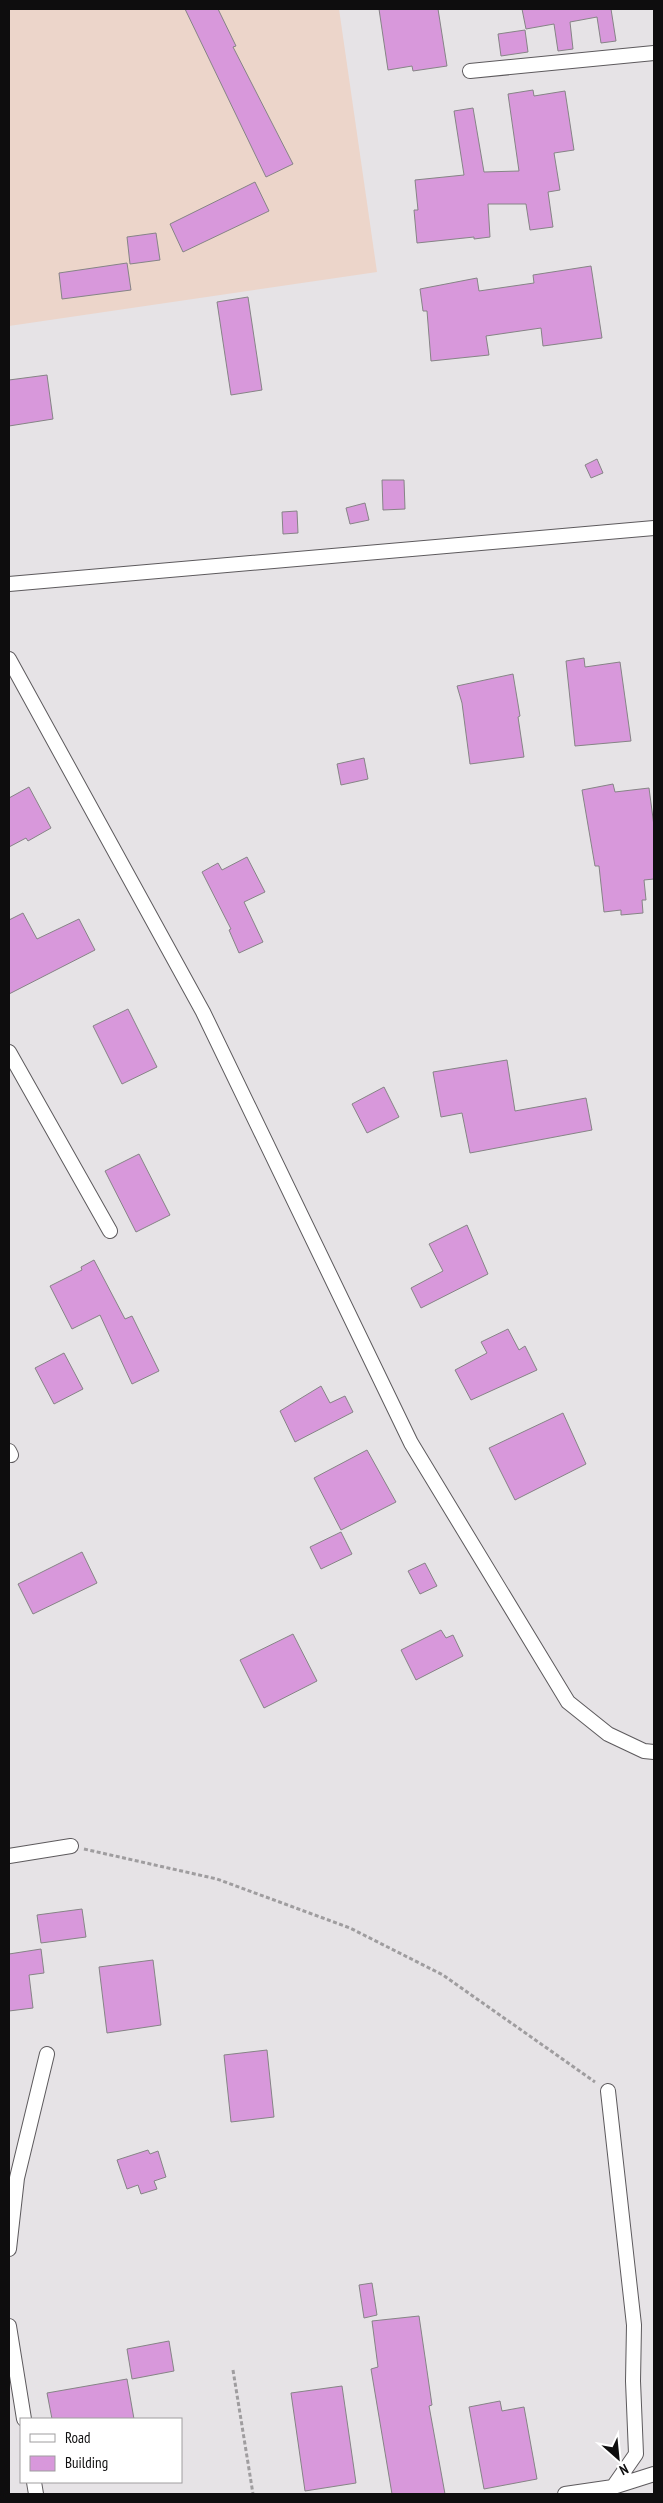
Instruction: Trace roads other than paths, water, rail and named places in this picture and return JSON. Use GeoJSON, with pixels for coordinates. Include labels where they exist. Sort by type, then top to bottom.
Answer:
{"type":"FeatureCollection","features":[{"type":"Feature","properties":{"kind":"street"},"geometry":{"type":"LineString","coordinates":[[470,71],[654,54]]}},
{"type":"Feature","properties":{"kind":"street"},"geometry":{"type":"LineString","coordinates":[[9,584],[654,528]]}},
{"type":"Feature","properties":{"kind":"street"},"geometry":{"type":"LineString","coordinates":[[9,659],[202,1012],[412,1443],[568,1702],[608,1734],[644,1751],[654,1752]]}},
{"type":"Feature","properties":{"kind":"street"},"geometry":{"type":"LineString","coordinates":[[9,1052],[110,1231]]}},
{"type":"Feature","properties":{"kind":"street"},"geometry":{"type":"LineString","coordinates":[[9,1856],[71,1846]]}},
{"type":"Feature","properties":{"kind":"street"},"geometry":{"type":"LineString","coordinates":[[9,2249],[13,2178],[47,2054]]}},
{"type":"Feature","properties":{"kind":"street"},"geometry":{"type":"LineString","coordinates":[[608,2091],[634,2325],[633,2381],[636,2454],[613,2487]]}},
{"type":"Feature","properties":{"kind":"street"},"geometry":{"type":"LineString","coordinates":[[9,2326],[24,2418]]}},
{"type":"Feature","properties":{"kind":"street"},"geometry":{"type":"LineString","coordinates":[[565,2494],[613,2487],[654,2474]]}}]}
